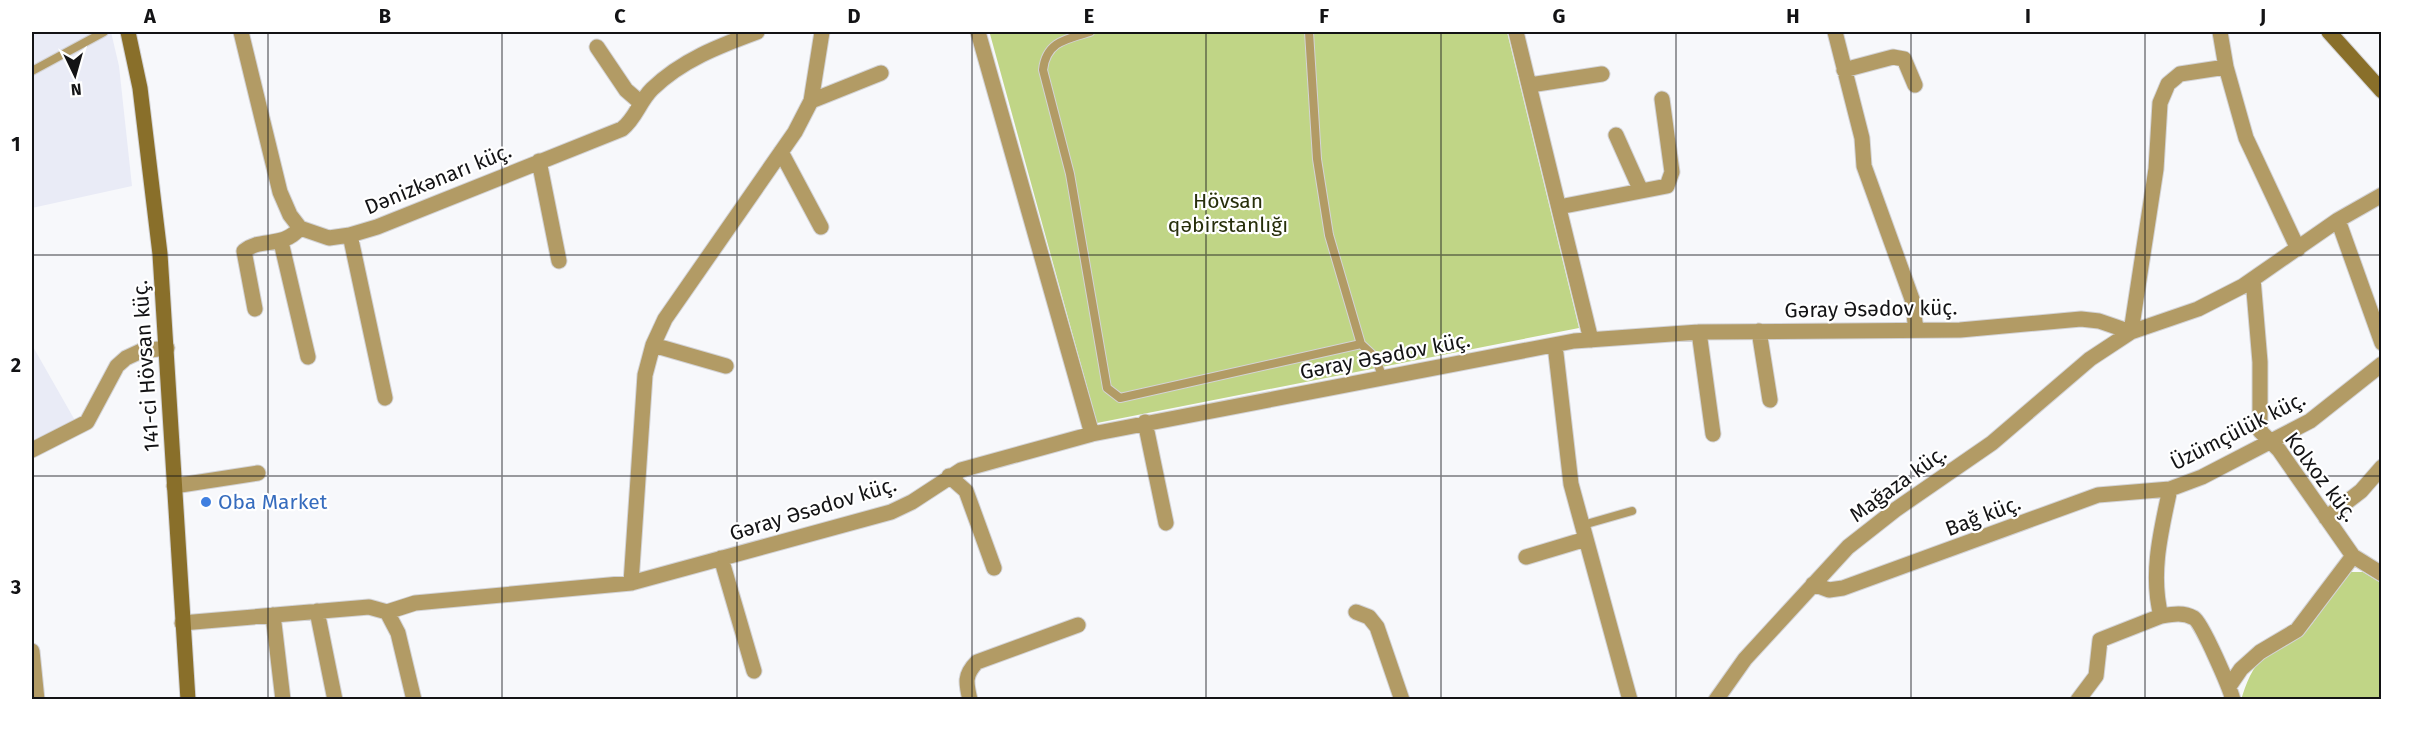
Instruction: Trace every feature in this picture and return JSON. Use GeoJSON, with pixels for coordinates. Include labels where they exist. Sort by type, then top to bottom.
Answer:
{"type":"FeatureCollection","features":[{"type":"Feature","properties":{"kind":"main road","name":"141-ci Hövsan küç."},"geometry":{"type":"LineString","coordinates":[[128,32],[140,88],[153,176],[167,348],[188,699]]}},
{"type":"Feature","properties":{"kind":"main road"},"geometry":{"type":"LineString","coordinates":[[2329,32],[2382,91]]}},
{"type":"Feature","properties":{"kind":"street"},"geometry":{"type":"LineString","coordinates":[[241,32],[280,192],[290,215],[300,228],[292,238],[249,247],[244,251],[255,309]]}},
{"type":"Feature","properties":{"kind":"street","name":"Dənizkənarı küç."},"geometry":{"type":"LineString","coordinates":[[300,228],[329,238],[377,227],[622,129],[632,122],[641,103],[658,84],[704,52],[757,32]]}},
{"type":"Feature","properties":{"kind":"street"},"geometry":{"type":"LineString","coordinates":[[630,583],[644,394],[653,345],[665,319],[781,152],[811,101],[822,32]]}},
{"type":"Feature","properties":{"kind":"street"},"geometry":{"type":"LineString","coordinates":[[978,32],[1092,434]]}},
{"type":"Feature","properties":{"kind":"street"},"geometry":{"type":"LineString","coordinates":[[1516,32],[1591,340]]}},
{"type":"Feature","properties":{"kind":"street"},"geometry":{"type":"LineString","coordinates":[[1835,32],[1862,138],[1864,166],[1912,299],[1916,330]]}},
{"type":"Feature","properties":{"kind":"street"},"geometry":{"type":"LineString","coordinates":[[2220,32],[2226,67],[2246,138],[2298,249]]}},
{"type":"Feature","properties":{"kind":"street"},"geometry":{"type":"LineString","coordinates":[[597,47],[626,90],[641,103]]}},
{"type":"Feature","properties":{"kind":"street"},"geometry":{"type":"LineString","coordinates":[[1844,70],[1893,57],[1904,59],[1916,85]]}},
{"type":"Feature","properties":{"kind":"street"},"geometry":{"type":"LineString","coordinates":[[2226,67],[2180,74],[2168,84],[2160,103],[2156,169],[2131,332],[2198,309],[2253,279],[2338,220],[2382,195]]}},
{"type":"Feature","properties":{"kind":"street"},"geometry":{"type":"LineString","coordinates":[[811,101],[881,74]]}},
{"type":"Feature","properties":{"kind":"street"},"geometry":{"type":"LineString","coordinates":[[1530,85],[1602,74]]}},
{"type":"Feature","properties":{"kind":"street"},"geometry":{"type":"LineString","coordinates":[[1559,207],[1667,186],[1671,181],[1662,99]]}},
{"type":"Feature","properties":{"kind":"street"},"geometry":{"type":"LineString","coordinates":[[1616,135],[1641,191]]}},
{"type":"Feature","properties":{"kind":"street"},"geometry":{"type":"LineString","coordinates":[[781,152],[821,227]]}},
{"type":"Feature","properties":{"kind":"street"},"geometry":{"type":"LineString","coordinates":[[540,161],[559,261]]}},
{"type":"Feature","properties":{"kind":"street"},"geometry":{"type":"LineString","coordinates":[[2338,220],[2382,343]]}},
{"type":"Feature","properties":{"kind":"street"},"geometry":{"type":"LineString","coordinates":[[350,235],[385,398]]}},
{"type":"Feature","properties":{"kind":"street"},"geometry":{"type":"LineString","coordinates":[[281,242],[308,357]]}},
{"type":"Feature","properties":{"kind":"street","name":"Kolxoz küç."},"geometry":{"type":"LineString","coordinates":[[2253,279],[2260,362],[2260,431],[2278,450],[2353,555],[2382,574]]}},
{"type":"Feature","properties":{"kind":"street","name":"Gəray Əsədov küç."},"geometry":{"type":"LineString","coordinates":[[387,612],[415,603],[630,583],[891,512],[912,502],[949,476],[997,459],[1092,434],[1555,345],[1699,332],[1960,330],[2081,320],[2099,321],[2131,332]]}},
{"type":"Feature","properties":{"kind":"street"},"geometry":{"type":"LineString","coordinates":[[1759,331],[1770,400]]}},
{"type":"Feature","properties":{"kind":"street"},"geometry":{"type":"LineString","coordinates":[[1699,332],[1713,434]]}},
{"type":"Feature","properties":{"kind":"street","name":"Mağaza küç."},"geometry":{"type":"LineString","coordinates":[[1716,699],[1745,659],[1848,547],[1895,510],[1992,443],[2090,359],[2131,332]]}},
{"type":"Feature","properties":{"kind":"street"},"geometry":{"type":"LineString","coordinates":[[653,345],[726,366]]}},
{"type":"Feature","properties":{"kind":"street"},"geometry":{"type":"LineString","coordinates":[[1555,345],[1571,484],[1630,699]]}},
{"type":"Feature","properties":{"kind":"street"},"geometry":{"type":"LineString","coordinates":[[32,450],[87,422],[117,366],[126,358],[141,351],[167,348]]}},
{"type":"Feature","properties":{"kind":"street","name":"Üzümçülük küç."},"geometry":{"type":"LineString","coordinates":[[2162,616],[2156,581],[2161,534],[2170,489],[2202,477],[2310,421],[2382,364]]}},
{"type":"Feature","properties":{"kind":"street"},"geometry":{"type":"LineString","coordinates":[[1145,422],[1166,523]]}},
{"type":"Feature","properties":{"kind":"street"},"geometry":{"type":"LineString","coordinates":[[2326,518],[2361,491],[2382,467]]}},
{"type":"Feature","properties":{"kind":"street"},"geometry":{"type":"LineString","coordinates":[[174,486],[258,473]]}},
{"type":"Feature","properties":{"kind":"street"},"geometry":{"type":"LineString","coordinates":[[949,476],[966,491],[994,568]]}},
{"type":"Feature","properties":{"kind":"street","name":"Bağ küç."},"geometry":{"type":"LineString","coordinates":[[1813,584],[1829,590],[1843,588],[2098,495],[2170,489]]}},
{"type":"Feature","properties":{"kind":"street"},"geometry":{"type":"LineString","coordinates":[[1526,557],[1585,532]]}},
{"type":"Feature","properties":{"kind":"street","name":"Kolxoz küç."},"geometry":{"type":"LineString","coordinates":[[2231,692],[2241,669],[2260,652],[2297,630],[2353,555]]}},
{"type":"Feature","properties":{"kind":"street"},"geometry":{"type":"LineString","coordinates":[[721,558],[754,671]]}},
{"type":"Feature","properties":{"kind":"street"},"geometry":{"type":"LineString","coordinates":[[183,623],[369,607],[387,612],[398,633],[414,699]]}},
{"type":"Feature","properties":{"kind":"street"},"geometry":{"type":"LineString","coordinates":[[317,611],[335,699]]}},
{"type":"Feature","properties":{"kind":"street"},"geometry":{"type":"LineString","coordinates":[[1356,612],[1369,617],[1377,627],[1402,699]]}},
{"type":"Feature","properties":{"kind":"street"},"geometry":{"type":"LineString","coordinates":[[2078,699],[2096,676],[2100,640],[2162,616],[2183,613],[2197,620],[2231,692]]}},
{"type":"Feature","properties":{"kind":"street"},"geometry":{"type":"LineString","coordinates":[[273,615],[283,699]]}},
{"type":"Feature","properties":{"kind":"street"},"geometry":{"type":"LineString","coordinates":[[970,699],[966,682],[968,671],[977,662],[1078,625]]}},
{"type":"Feature","properties":{"kind":"street"},"geometry":{"type":"LineString","coordinates":[[32,651],[37,699]]}},
{"type":"Feature","properties":{"kind":"lane"},"geometry":{"type":"LineString","coordinates":[[32,71],[104,32]]}},
{"type":"Feature","properties":{"kind":"lane"},"geometry":{"type":"LineString","coordinates":[[1089,32],[1056,43],[1045,56],[1043,70],[1070,174],[1107,388],[1120,398],[1361,344]]}},
{"type":"Feature","properties":{"kind":"lane"},"geometry":{"type":"LineString","coordinates":[[1309,32],[1317,159],[1329,235],[1361,344],[1375,357],[1383,378]]}},
{"type":"Feature","properties":{"kind":"lane"},"geometry":{"type":"LineString","coordinates":[[1585,532],[1632,511]]}},
{"type":"Feature","properties":{"kind":"shaded area"},"geometry":{"type":"Polygon","coordinates":[[[32,32],[111,32],[119,66],[132,186],[32,208],[32,32]]]}},
{"type":"Feature","properties":{"kind":"shaded area"},"geometry":{"type":"Polygon","coordinates":[[[32,345],[77,424],[32,440],[32,345]]]}},
{"type":"Feature","properties":{"kind":"green space","name":"Hövsan qəbirstanlığı"},"geometry":{"type":"Polygon","coordinates":[[[999,32],[1507,32],[1579,328],[1097,423],[990,34],[999,32]]]}},
{"type":"Feature","properties":{"kind":"green space"},"geometry":{"type":"Polygon","coordinates":[[[2350,572],[2363,572],[2381,583],[2381,699],[2241,700],[2253,670],[2261,660],[2307,630],[2329,596],[2350,572]]]}},
{"type":"Feature","properties":{"kind":"place","name":"Oba Market"},"geometry":{"type":"Point","coordinates":[206,502]}}]}
